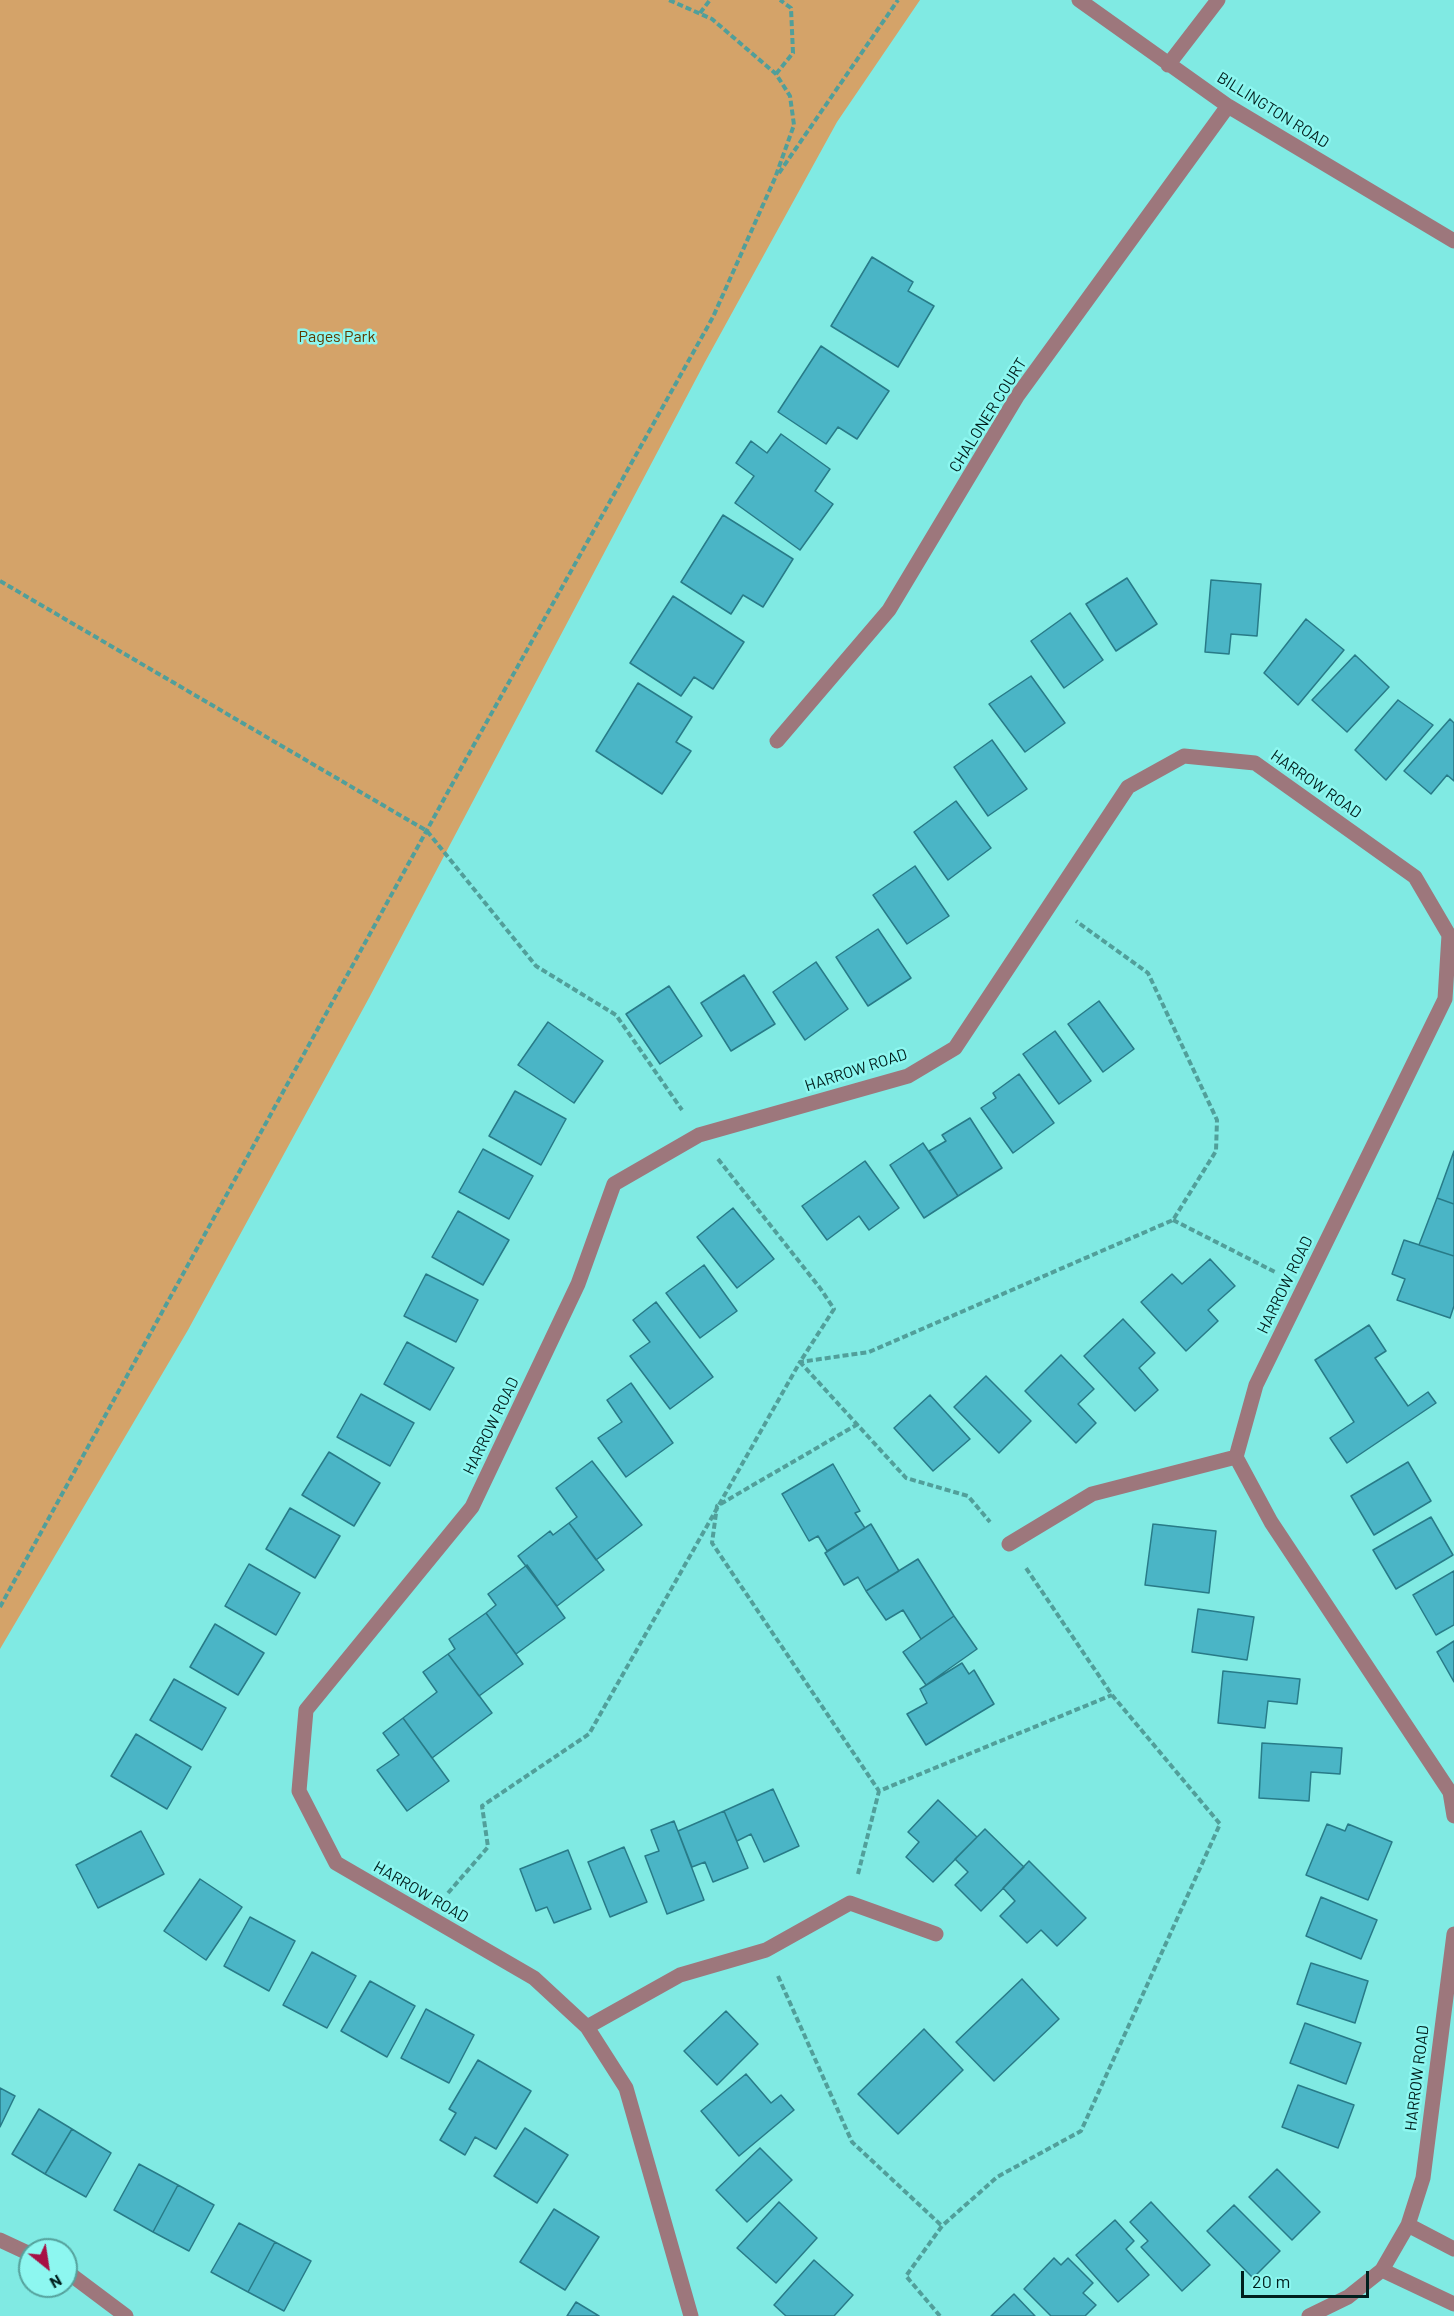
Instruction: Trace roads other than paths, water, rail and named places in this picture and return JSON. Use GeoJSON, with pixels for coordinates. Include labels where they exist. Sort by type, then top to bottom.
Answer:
{"type":"FeatureCollection","features":[{"type":"Feature","properties":{"kind":"street","name":"BILLINGTON ROAD"},"geometry":{"type":"LineString","coordinates":[[1079,0],[1228,106],[1454,242]]}},
{"type":"Feature","properties":{"kind":"street"},"geometry":{"type":"LineString","coordinates":[[1168,65],[1218,0]]}},
{"type":"Feature","properties":{"kind":"street","name":"CHALONER COURT"},"geometry":{"type":"LineString","coordinates":[[777,741],[889,610],[1018,395],[1228,106]]}},
{"type":"Feature","properties":{"kind":"street","name":"HARROW ROAD"},"geometry":{"type":"LineString","coordinates":[[691,2316],[626,2088],[587,2027],[534,1978],[336,1863],[299,1791],[306,1710],[472,1507],[578,1284],[614,1184],[699,1135],[908,1076],[955,1048],[1128,787],[1184,756],[1255,763],[1415,877],[1449,935],[1445,999],[1256,1385],[1236,1457]]}},
{"type":"Feature","properties":{"kind":"street"},"geometry":{"type":"LineString","coordinates":[[1009,1544],[1092,1494],[1236,1457],[1271,1522],[1450,1792],[1454,1816]]}},
{"type":"Feature","properties":{"kind":"street"},"geometry":{"type":"LineString","coordinates":[[587,2027],[680,1975],[766,1950],[850,1904],[936,1934]]}},
{"type":"Feature","properties":{"kind":"street","name":"HARROW ROAD"},"geometry":{"type":"LineString","coordinates":[[1309,2316],[1348,2297],[1382,2270],[1408,2224],[1423,2178],[1454,1934]]}},
{"type":"Feature","properties":{"kind":"street"},"geometry":{"type":"LineString","coordinates":[[1408,2224],[1454,2249]]}},
{"type":"Feature","properties":{"kind":"street"},"geometry":{"type":"LineString","coordinates":[[0,2240],[18,2248]]}},
{"type":"Feature","properties":{"kind":"street"},"geometry":{"type":"LineString","coordinates":[[1382,2270],[1454,2304]]}},
{"type":"Feature","properties":{"kind":"street"},"geometry":{"type":"LineString","coordinates":[[78,2280],[126,2316]]}},
{"type":"Feature","properties":{"kind":"park label","name":"Pages Park"},"geometry":{"type":"Point","coordinates":[337,337]}}]}
